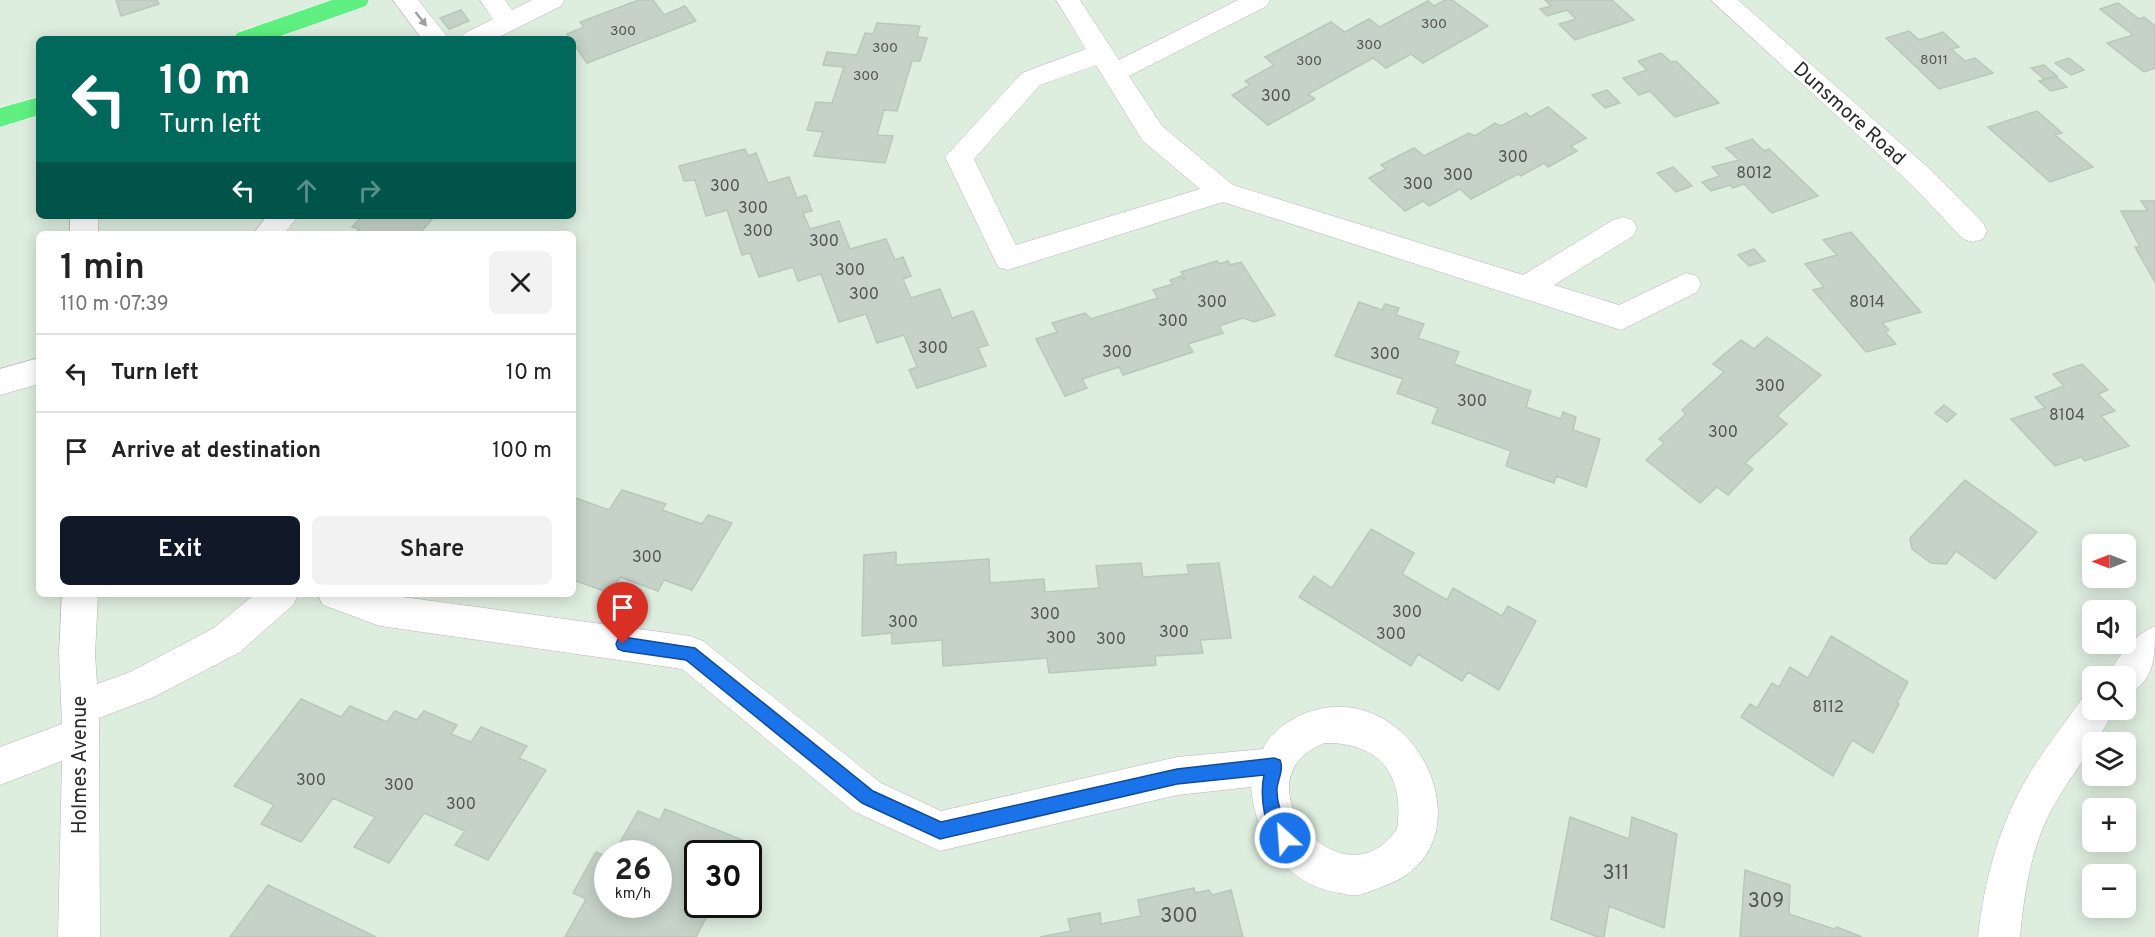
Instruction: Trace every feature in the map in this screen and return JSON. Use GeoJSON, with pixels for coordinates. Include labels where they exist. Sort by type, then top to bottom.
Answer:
{"type":"FeatureCollection","features":[{"type":"Feature","properties":{"kind":"main road"},"geometry":{"type":"LineString","coordinates":[[255,36],[357,0]]}},
{"type":"Feature","properties":{"kind":"main road"},"geometry":{"type":"LineString","coordinates":[[0,118],[36,107]]}},
{"type":"Feature","properties":{"kind":"street"},"geometry":{"type":"LineString","coordinates":[[405,0],[434,36]]}},
{"type":"Feature","properties":{"kind":"street"},"geometry":{"type":"LineString","coordinates":[[492,0],[508,22]]}},
{"type":"Feature","properties":{"kind":"street"},"geometry":{"type":"LineString","coordinates":[[480,36],[552,0]]}},
{"type":"Feature","properties":{"kind":"street"},"geometry":{"type":"LineString","coordinates":[[1068,0],[1152,133],[1223,192],[1621,318],[1686,284]]}},
{"type":"Feature","properties":{"kind":"street"},"geometry":{"type":"LineString","coordinates":[[1223,192],[1008,259],[959,157],[1031,79],[1108,63],[1258,0]]}},
{"type":"Feature","properties":{"kind":"street","name":"Dunsmore Road"},"geometry":{"type":"LineString","coordinates":[[1724,0],[1921,177],[1973,231]]}},
{"type":"Feature","properties":{"kind":"street"},"geometry":{"type":"LineString","coordinates":[[270,231],[281,219]]}},
{"type":"Feature","properties":{"kind":"street"},"geometry":{"type":"LineString","coordinates":[[1526,288],[1623,228]]}},
{"type":"Feature","properties":{"kind":"street"},"geometry":{"type":"LineString","coordinates":[[0,382],[36,372]]}},
{"type":"Feature","properties":{"kind":"street","name":"Holmes Avenue"},"geometry":{"type":"LineString","coordinates":[[79,937],[80,721],[77,654],[80,597]]}},
{"type":"Feature","properties":{"kind":"street"},"geometry":{"type":"LineString","coordinates":[[0,766],[141,685],[227,640],[277,597]]}},
{"type":"Feature","properties":{"kind":"street"},"geometry":{"type":"LineString","coordinates":[[343,597],[380,610],[690,653],[867,797],[940,831],[1177,776],[1274,766]]}},
{"type":"Feature","properties":{"kind":"street"},"geometry":{"type":"LineString","coordinates":[[2135,666],[2155,643]]}},
{"type":"Feature","properties":{"kind":"street"},"geometry":{"type":"LineString","coordinates":[[1999,937],[2002,906],[2017,844],[2041,790],[2089,720]]}},
{"type":"Feature","properties":{"kind":"building"},"geometry":{"type":"Polygon","coordinates":[[[116,0],[157,0],[159,4],[121,16],[116,0]]]}},
{"type":"Feature","properties":{"kind":"building"},"geometry":{"type":"Polygon","coordinates":[[[639,0],[653,0],[664,15],[685,6],[696,21],[587,63],[576,47],[576,36],[567,34],[584,27],[580,22],[639,0]]]}},
{"type":"Feature","properties":{"kind":"building"},"geometry":{"type":"Polygon","coordinates":[[[1445,0],[1452,0],[1488,26],[1423,63],[1411,54],[1386,68],[1373,58],[1308,94],[1315,99],[1268,125],[1232,95],[1250,85],[1245,81],[1274,65],[1265,57],[1331,22],[1345,32],[1369,19],[1380,27],[1428,1],[1434,6],[1445,0]]]}},
{"type":"Feature","properties":{"kind":"building"},"geometry":{"type":"Polygon","coordinates":[[[1545,0],[1612,0],[1634,20],[1575,40],[1559,24],[1576,19],[1567,10],[1547,16],[1540,9],[1551,6],[1545,0]]]}},
{"type":"Feature","properties":{"kind":"building"},"geometry":{"type":"Polygon","coordinates":[[[2118,3],[2139,19],[2144,17],[2155,26],[2155,68],[2144,72],[2107,43],[2133,35],[2100,9],[2118,3]]]}},
{"type":"Feature","properties":{"kind":"building"},"geometry":{"type":"Polygon","coordinates":[[[461,10],[469,21],[449,29],[440,18],[461,10]]]}},
{"type":"Feature","properties":{"kind":"building"},"geometry":{"type":"Polygon","coordinates":[[[877,23],[920,26],[917,37],[927,38],[920,61],[912,61],[897,111],[884,110],[877,135],[893,136],[885,163],[814,156],[823,132],[807,130],[816,102],[832,103],[844,67],[823,65],[827,52],[857,55],[865,33],[873,34],[877,23]]]}},
{"type":"Feature","properties":{"kind":"building"},"geometry":{"type":"Polygon","coordinates":[[[1909,31],[1919,40],[1943,32],[1959,47],[1951,49],[1965,61],[1975,58],[1993,73],[1939,89],[1886,38],[1909,31]]]}},
{"type":"Feature","properties":{"kind":"building"},"geometry":{"type":"Polygon","coordinates":[[[1661,53],[1671,62],[1676,61],[1719,103],[1675,117],[1650,91],[1639,95],[1623,78],[1647,70],[1638,61],[1661,53]]]}},
{"type":"Feature","properties":{"kind":"building"},"geometry":{"type":"Polygon","coordinates":[[[2069,58],[2084,70],[2071,75],[2055,63],[2069,58]]]}},
{"type":"Feature","properties":{"kind":"building"},"geometry":{"type":"Polygon","coordinates":[[[2044,65],[2057,76],[2044,79],[2031,68],[2044,65]]]}},
{"type":"Feature","properties":{"kind":"building"},"geometry":{"type":"Polygon","coordinates":[[[2056,77],[2067,87],[2051,91],[2039,81],[2056,77]]]}},
{"type":"Feature","properties":{"kind":"building"},"geometry":{"type":"Polygon","coordinates":[[[1607,90],[1620,103],[1605,108],[1592,95],[1607,90]]]}},
{"type":"Feature","properties":{"kind":"building"},"geometry":{"type":"Polygon","coordinates":[[[1548,107],[1586,138],[1571,146],[1577,151],[1548,167],[1544,163],[1521,176],[1518,174],[1471,199],[1460,189],[1429,206],[1423,201],[1405,211],[1369,178],[1386,169],[1381,165],[1414,148],[1424,156],[1469,133],[1475,136],[1495,123],[1501,126],[1526,113],[1530,117],[1548,107]]]}},
{"type":"Feature","properties":{"kind":"building"},"geometry":{"type":"Polygon","coordinates":[[[2037,111],[2062,133],[2055,135],[2093,167],[2050,182],[1988,127],[2037,111]]]}},
{"type":"Feature","properties":{"kind":"building"},"geometry":{"type":"Polygon","coordinates":[[[1752,139],[1764,151],[1769,149],[1818,196],[1772,213],[1744,184],[1733,188],[1730,185],[1711,191],[1702,182],[1720,176],[1712,167],[1739,160],[1726,148],[1752,139]]]}},
{"type":"Feature","properties":{"kind":"building"},"geometry":{"type":"Polygon","coordinates":[[[745,149],[748,156],[756,153],[768,183],[789,177],[797,198],[806,195],[812,211],[803,213],[810,229],[839,221],[850,249],[886,239],[895,260],[903,257],[911,276],[903,279],[911,298],[940,289],[952,318],[973,311],[988,345],[978,348],[986,366],[917,388],[909,370],[917,367],[904,335],[877,343],[866,314],[839,322],[821,274],[798,281],[793,267],[759,277],[750,253],[742,255],[727,210],[706,216],[695,180],[684,181],[679,166],[745,149]]]}},
{"type":"Feature","properties":{"kind":"building"},"geometry":{"type":"Polygon","coordinates":[[[1673,167],[1692,186],[1676,192],[1657,173],[1673,167]]]}},
{"type":"Feature","properties":{"kind":"building"},"geometry":{"type":"Polygon","coordinates":[[[2141,201],[2155,201],[2155,282],[2135,247],[2140,247],[2121,211],[2148,211],[2141,201]]]}},
{"type":"Feature","properties":{"kind":"building"},"geometry":{"type":"Polygon","coordinates":[[[359,219],[432,219],[422,231],[357,231],[359,229],[352,227],[359,219]]]}},
{"type":"Feature","properties":{"kind":"building"},"geometry":{"type":"Polygon","coordinates":[[[1851,232],[1921,312],[1882,323],[1889,330],[1885,332],[1896,344],[1866,352],[1813,290],[1824,287],[1805,264],[1837,255],[1823,240],[1851,232]]]}},
{"type":"Feature","properties":{"kind":"building"},"geometry":{"type":"Polygon","coordinates":[[[1754,249],[1765,261],[1749,266],[1738,255],[1754,249]]]}},
{"type":"Feature","properties":{"kind":"building"},"geometry":{"type":"Polygon","coordinates":[[[1217,261],[1219,264],[1228,261],[1230,265],[1241,262],[1275,315],[1254,322],[1243,318],[1219,326],[1223,333],[1188,344],[1193,352],[1123,375],[1119,367],[1082,379],[1087,388],[1065,396],[1036,339],[1057,332],[1052,323],[1085,313],[1091,319],[1158,298],[1153,290],[1173,284],[1170,280],[1181,276],[1186,280],[1181,272],[1217,261]]]}},
{"type":"Feature","properties":{"kind":"building"},"geometry":{"type":"Polygon","coordinates":[[[1359,302],[1382,310],[1385,304],[1399,308],[1396,315],[1424,324],[1418,338],[1459,352],[1454,364],[1531,391],[1526,407],[1561,419],[1563,412],[1576,417],[1573,430],[1600,439],[1586,487],[1556,476],[1554,483],[1506,466],[1511,451],[1432,423],[1438,408],[1397,393],[1403,379],[1335,356],[1359,302]]]}},
{"type":"Feature","properties":{"kind":"building"},"geometry":{"type":"Polygon","coordinates":[[[1767,337],[1821,375],[1777,416],[1787,424],[1745,463],[1753,469],[1728,495],[1717,487],[1700,503],[1646,460],[1664,443],[1659,439],[1686,414],[1682,410],[1724,372],[1713,364],[1741,340],[1754,349],[1767,337]]]}},
{"type":"Feature","properties":{"kind":"building"},"geometry":{"type":"Polygon","coordinates":[[[2082,364],[2108,390],[2098,394],[2115,411],[2101,416],[2129,446],[2085,461],[2081,457],[2055,466],[2011,419],[2045,408],[2035,397],[2064,386],[2053,374],[2082,364]]]}},
{"type":"Feature","properties":{"kind":"building"},"geometry":{"type":"Polygon","coordinates":[[[1944,405],[1956,414],[1947,422],[1935,413],[1944,405]]]}},
{"type":"Feature","properties":{"kind":"building"},"geometry":{"type":"Polygon","coordinates":[[[1965,480],[2037,532],[1995,579],[1956,551],[1946,564],[1931,563],[1912,549],[1910,538],[1965,480]]]}},
{"type":"Feature","properties":{"kind":"building"},"geometry":{"type":"Polygon","coordinates":[[[622,490],[666,504],[662,510],[702,524],[708,515],[732,523],[692,590],[664,580],[658,591],[620,577],[610,593],[576,581],[576,498],[609,510],[622,490]]]}},
{"type":"Feature","properties":{"kind":"building"},"geometry":{"type":"Polygon","coordinates":[[[1371,529],[1414,553],[1402,574],[1447,600],[1453,588],[1502,616],[1508,606],[1536,621],[1499,690],[1468,672],[1462,681],[1418,654],[1411,666],[1299,597],[1314,576],[1332,588],[1371,529]]]}},
{"type":"Feature","properties":{"kind":"building"},"geometry":{"type":"Polygon","coordinates":[[[896,552],[896,565],[989,559],[990,583],[1044,579],[1045,592],[1099,588],[1096,566],[1141,563],[1143,577],[1189,574],[1187,565],[1219,563],[1231,638],[1200,640],[1203,653],[1155,656],[1156,665],[1049,673],[1047,658],[943,666],[942,640],[892,644],[892,633],[862,636],[864,555],[896,552]]]}},
{"type":"Feature","properties":{"kind":"building"},"geometry":{"type":"Polygon","coordinates":[[[1831,636],[1908,682],[1873,753],[1852,740],[1833,776],[1741,717],[1750,704],[1757,708],[1772,683],[1779,687],[1790,667],[1808,678],[1831,636]]]}},
{"type":"Feature","properties":{"kind":"building"},"geometry":{"type":"Polygon","coordinates":[[[301,699],[341,717],[350,706],[387,722],[395,711],[417,720],[424,711],[457,725],[451,734],[471,742],[481,727],[527,746],[519,758],[546,770],[488,860],[455,845],[465,831],[424,813],[389,863],[354,847],[375,817],[333,798],[301,842],[261,824],[274,805],[234,786],[301,699]]]}},
{"type":"Feature","properties":{"kind":"building"},"geometry":{"type":"Polygon","coordinates":[[[665,809],[742,840],[684,840],[684,918],[706,918],[696,937],[565,937],[586,899],[573,893],[594,856],[594,918],[672,918],[672,840],[622,840],[638,811],[660,820],[665,809]]]}},
{"type":"Feature","properties":{"kind":"building"},"geometry":{"type":"Polygon","coordinates":[[[1570,817],[1629,839],[1632,817],[1677,834],[1664,928],[1609,906],[1604,937],[1598,937],[1551,919],[1570,817]]]}},
{"type":"Feature","properties":{"kind":"building"},"geometry":{"type":"Polygon","coordinates":[[[1745,870],[1790,885],[1789,914],[1834,929],[1837,927],[1862,937],[1740,937],[1745,870]]]}},
{"type":"Feature","properties":{"kind":"building"},"geometry":{"type":"Polygon","coordinates":[[[268,885],[376,937],[230,937],[268,885]]]}},
{"type":"Feature","properties":{"kind":"building"},"geometry":{"type":"Polygon","coordinates":[[[1194,888],[1195,893],[1209,890],[1212,895],[1231,890],[1243,937],[1040,937],[1071,931],[1068,919],[1100,913],[1101,924],[1141,916],[1138,900],[1194,888]]]}},
{"type":"Feature","properties":{"kind":"route"},"geometry":{"type":"LineString","coordinates":[[623,644],[690,653],[867,797],[940,831],[1177,776],[1274,766],[1269,789],[1272,815],[1285,838]]}}]}
